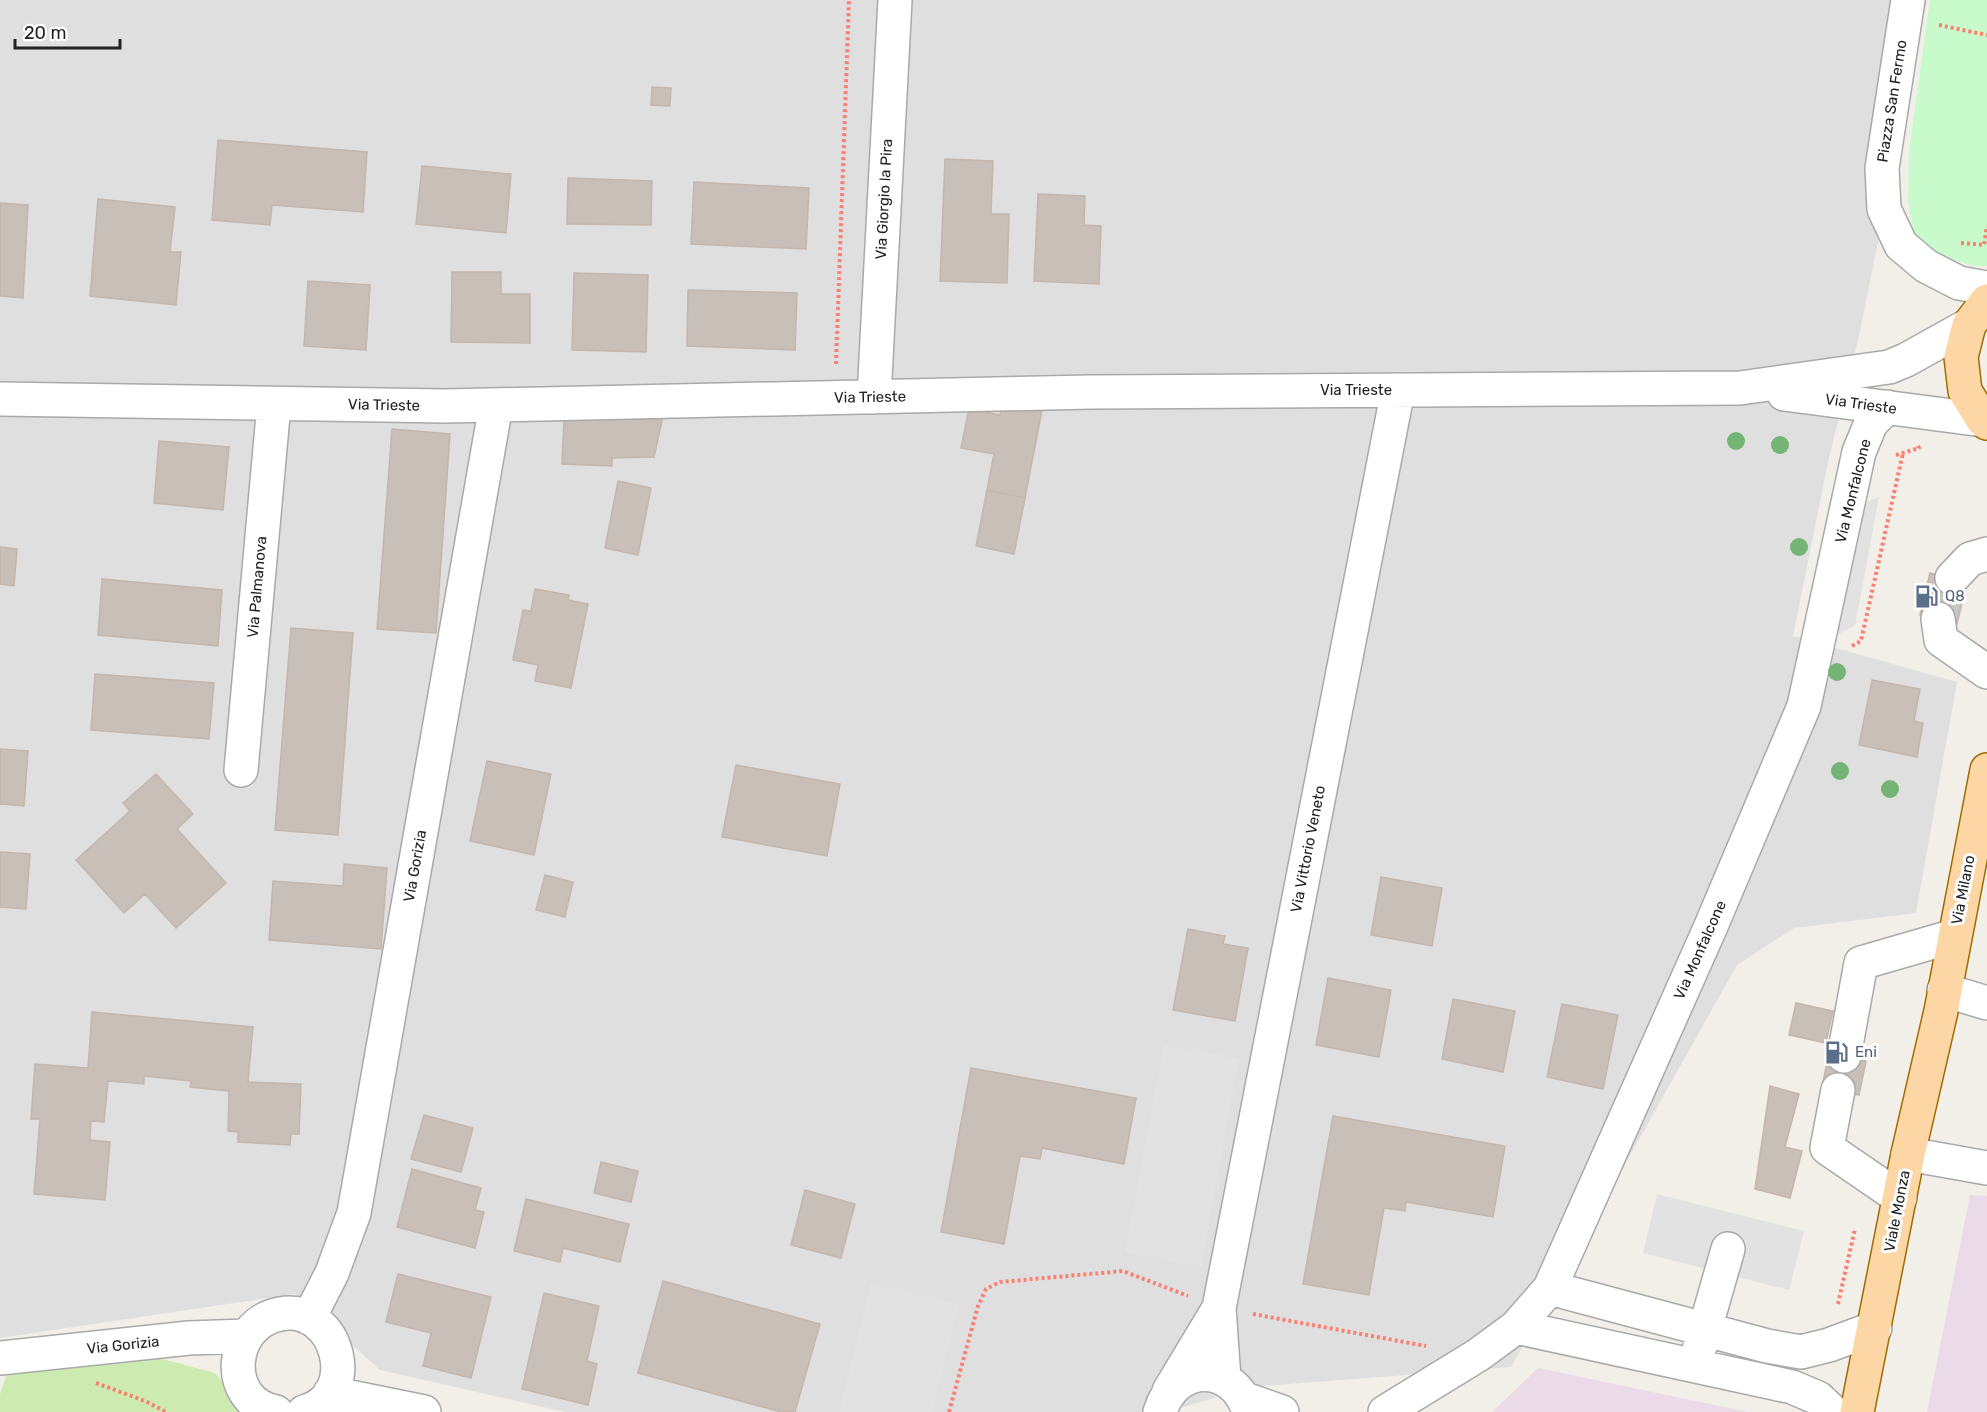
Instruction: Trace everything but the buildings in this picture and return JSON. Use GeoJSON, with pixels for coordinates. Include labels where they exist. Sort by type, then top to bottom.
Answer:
{"type":"FeatureCollection","features":[{"type":"Feature","properties":{"kind":"main road"},"geometry":{"type":"LineString","coordinates":[[1978,313],[1961,357],[1965,391],[1985,422]]}},
{"type":"Feature","properties":{"kind":"main road","name":"Via Milano"},"geometry":{"type":"LineString","coordinates":[[1942,1001],[1987,770]]}},
{"type":"Feature","properties":{"kind":"main road","name":"Viale Monza"},"geometry":{"type":"LineString","coordinates":[[1857,1412],[1908,1154],[1942,1001]]}},
{"type":"Feature","properties":{"kind":"street","name":"Via Giorgio la Pira"},"geometry":{"type":"LineString","coordinates":[[874,397],[895,0]]}},
{"type":"Feature","properties":{"kind":"street","name":"Piazza San Fermo"},"geometry":{"type":"LineString","coordinates":[[1907,9],[1882,168],[1884,209],[1901,245],[1926,266],[1959,283],[1987,288]]}},
{"type":"Feature","properties":{"kind":"street","name":"Via Trieste"},"geometry":{"type":"LineString","coordinates":[[0,399],[496,405],[1091,392],[1740,388],[1889,367],[1906,360],[1978,313]]}},
{"type":"Feature","properties":{"kind":"street","name":"Via Trieste"},"geometry":{"type":"LineString","coordinates":[[1740,388],[1985,422]]}},
{"type":"Feature","properties":{"kind":"street","name":"Via Vittorio Veneto"},"geometry":{"type":"LineString","coordinates":[[1161,1407],[1219,1308],[1398,390]]}},
{"type":"Feature","properties":{"kind":"street","name":"Via Palmanova"},"geometry":{"type":"LineString","coordinates":[[241,770],[274,404]]}},
{"type":"Feature","properties":{"kind":"street","name":"Via Gorizia"},"geometry":{"type":"LineString","coordinates":[[309,1318],[332,1273],[354,1213],[496,405]]}},
{"type":"Feature","properties":{"kind":"street","name":"Via Monfalcone"},"geometry":{"type":"LineString","coordinates":[[1385,1412],[1478,1355],[1516,1328],[1551,1288],[1720,905],[1804,706],[1860,452],[1871,423],[1887,407]]}},
{"type":"Feature","properties":{"kind":"street"},"geometry":{"type":"LineString","coordinates":[[1952,578],[1970,559],[1987,554]]}},
{"type":"Feature","properties":{"kind":"street"},"geometry":{"type":"LineString","coordinates":[[1938,620],[1941,639],[1987,672]]}},
{"type":"Feature","properties":{"kind":"street"},"geometry":{"type":"LineString","coordinates":[[1844,1056],[1861,963],[1954,936]]}},
{"type":"Feature","properties":{"kind":"street"},"geometry":{"type":"LineString","coordinates":[[1942,1001],[1987,1003]]}},
{"type":"Feature","properties":{"kind":"street"},"geometry":{"type":"LineString","coordinates":[[1838,1090],[1827,1148],[1900,1198]]}},
{"type":"Feature","properties":{"kind":"street"},"geometry":{"type":"LineString","coordinates":[[1908,1154],[1987,1168]]}},
{"type":"Feature","properties":{"kind":"street"},"geometry":{"type":"LineString","coordinates":[[1695,1366],[1728,1249]]}},
{"type":"Feature","properties":{"kind":"street"},"geometry":{"type":"LineString","coordinates":[[1551,1288],[1767,1346],[1801,1352],[1829,1345],[1875,1328]]}},
{"type":"Feature","properties":{"kind":"street","name":"Via Vittorio Veneto"},"geometry":{"type":"LineString","coordinates":[[1219,1308],[1239,1396]]}},
{"type":"Feature","properties":{"kind":"street"},"geometry":{"type":"LineString","coordinates":[[276,1412],[267,1410],[253,1401],[244,1389],[237,1364],[246,1336],[259,1323],[279,1314],[309,1318],[327,1332],[336,1347],[339,1360],[337,1378],[330,1393],[318,1406],[304,1412]]}},
{"type":"Feature","properties":{"kind":"street"},"geometry":{"type":"LineString","coordinates":[[1516,1328],[1792,1387],[1818,1398],[1833,1412]]}},
{"type":"Feature","properties":{"kind":"street","name":"Via Gorizia"},"geometry":{"type":"LineString","coordinates":[[0,1358],[189,1338],[246,1336]]}},
{"type":"Feature","properties":{"kind":"street"},"geometry":{"type":"LineString","coordinates":[[1161,1407],[1181,1381],[1196,1375],[1209,1374],[1239,1396],[1282,1412]]}},
{"type":"Feature","properties":{"kind":"street"},"geometry":{"type":"LineString","coordinates":[[330,1393],[424,1412]]}},
{"type":"Feature","properties":{"kind":"path"},"geometry":{"type":"LineString","coordinates":[[834,398],[849,0]]}},
{"type":"Feature","properties":{"kind":"path"},"geometry":{"type":"LineString","coordinates":[[1907,9],[1987,36]]}},
{"type":"Feature","properties":{"kind":"path"},"geometry":{"type":"LineString","coordinates":[[1957,243],[1984,245],[1987,226]]}},
{"type":"Feature","properties":{"kind":"path"},"geometry":{"type":"LineString","coordinates":[[1813,666],[1861,641],[1903,453]]}},
{"type":"Feature","properties":{"kind":"path"},"geometry":{"type":"LineString","coordinates":[[1829,1345],[1867,1176]]}},
{"type":"Feature","properties":{"kind":"path"},"geometry":{"type":"LineString","coordinates":[[94,1382],[145,1401],[166,1412]]}},
{"type":"Feature","properties":{"kind":"shaded area"},"geometry":{"type":"Polygon","coordinates":[[[0,0],[1927,0],[1859,336],[1828,462],[1793,636],[1957,682],[1916,913],[1794,928],[1737,965],[1511,1367],[1250,1387],[1167,1412],[565,1412],[380,1370],[295,1294],[0,1338],[0,0]]]}},
{"type":"Feature","properties":{"kind":"shaded area"},"geometry":{"type":"Polygon","coordinates":[[[1879,497],[1855,626],[1830,638],[1860,504],[1879,497]]]}},
{"type":"Feature","properties":{"kind":"shaded area"},"geometry":{"type":"Polygon","coordinates":[[[1164,1044],[1240,1059],[1201,1267],[1125,1252],[1164,1044]]]}},
{"type":"Feature","properties":{"kind":"shaded area"},"geometry":{"type":"Polygon","coordinates":[[[1657,1194],[1804,1231],[1789,1290],[1643,1253],[1657,1194]]]}},
{"type":"Feature","properties":{"kind":"shaded area"},"geometry":{"type":"Polygon","coordinates":[[[1970,1195],[1987,1196],[1987,1412],[1927,1412],[1970,1195]]]}},
{"type":"Feature","properties":{"kind":"shaded area"},"geometry":{"type":"Polygon","coordinates":[[[871,1283],[959,1304],[932,1412],[839,1412],[871,1283]]]}},
{"type":"Feature","properties":{"kind":"shaded area"},"geometry":{"type":"Polygon","coordinates":[[[1538,1368],[1748,1412],[1492,1412],[1538,1368]]]}},
{"type":"Feature","properties":{"kind":"green space"},"geometry":{"type":"Polygon","coordinates":[[[1930,0],[1987,0],[1987,266],[1973,266],[1936,254],[1914,233],[1908,200],[1909,151],[1930,0]]]}},
{"type":"Feature","properties":{"kind":"green space"},"geometry":{"type":"Polygon","coordinates":[[[155,1357],[215,1373],[248,1412],[0,1412],[0,1394],[9,1369],[155,1357]]]}},
{"type":"Feature","properties":{"kind":"tunnel"},"geometry":{"type":"LineString","coordinates":[[1938,619],[1952,578]]}},
{"type":"Feature","properties":{"kind":"place","name":"Q8"},"geometry":{"type":"Point","coordinates":[1927,596]}},
{"type":"Feature","properties":{"kind":"place","name":"Eni"},"geometry":{"type":"Point","coordinates":[1837,1052]}}]}
